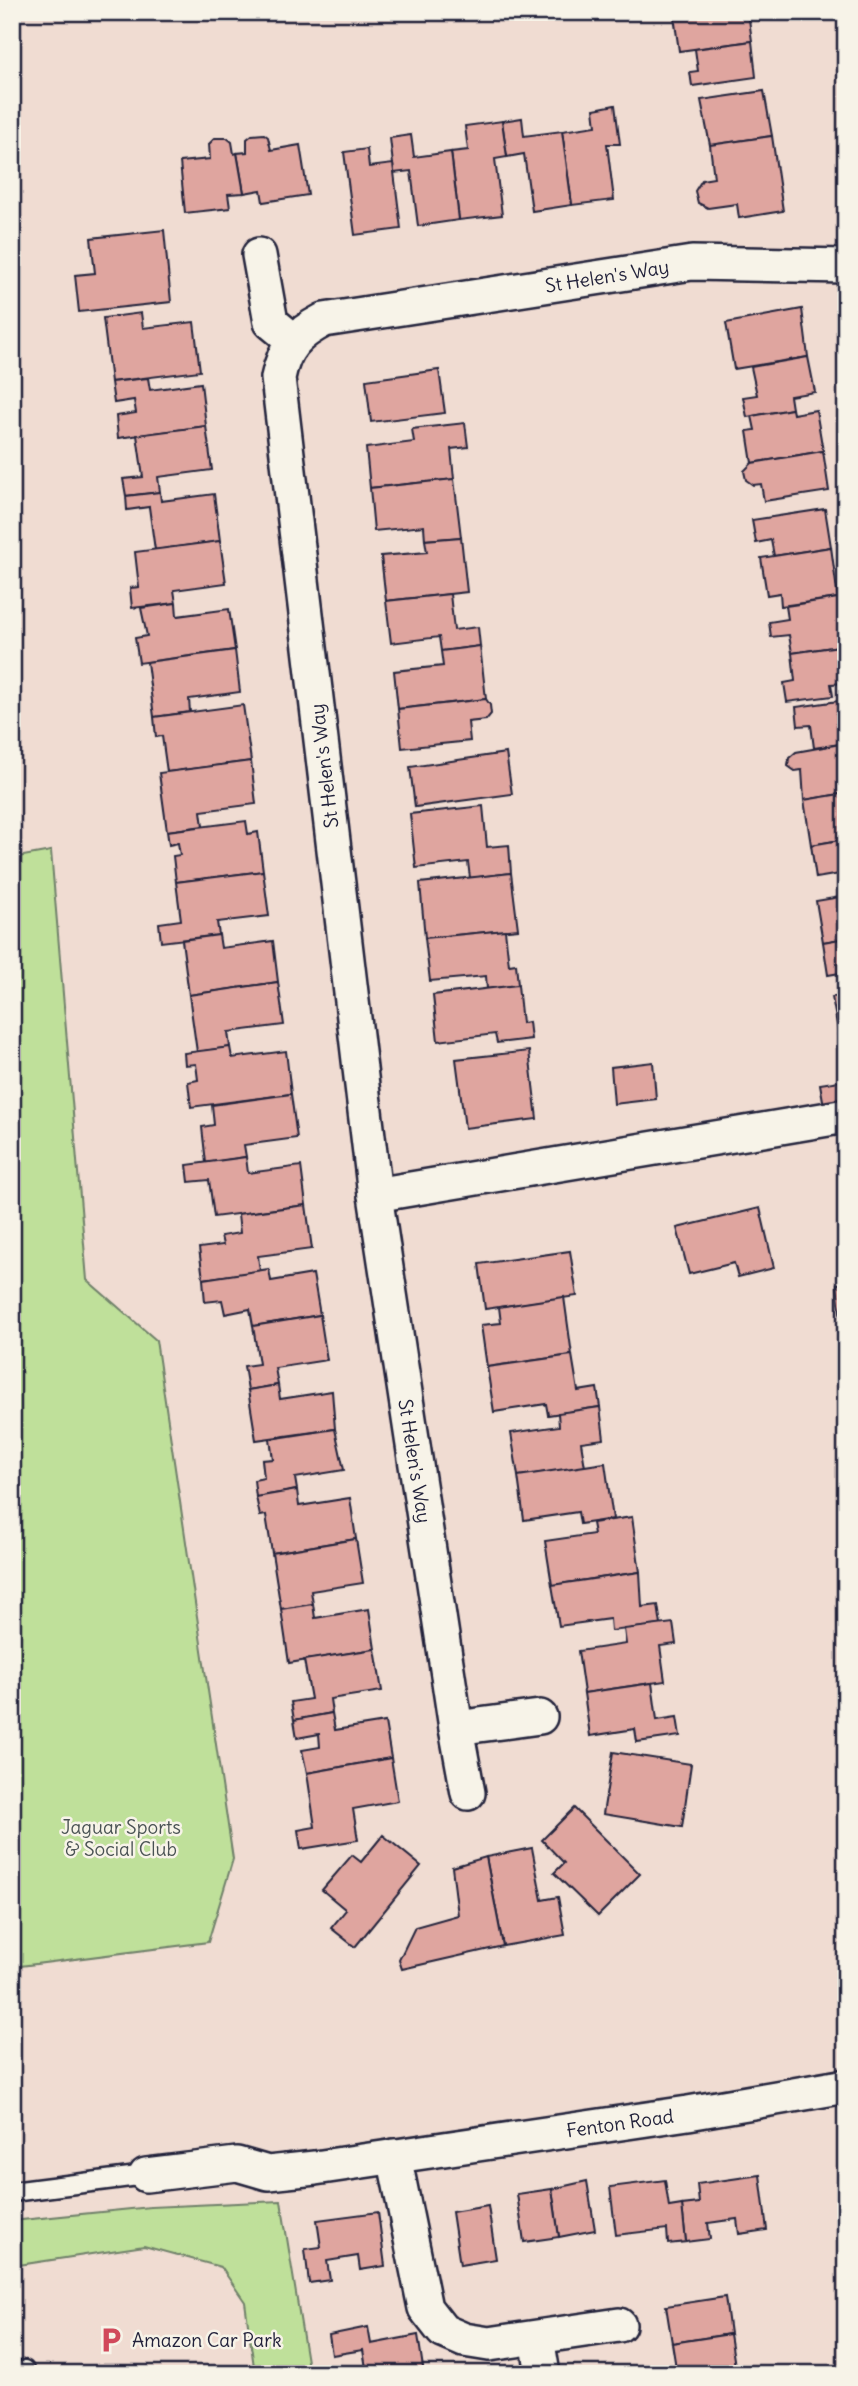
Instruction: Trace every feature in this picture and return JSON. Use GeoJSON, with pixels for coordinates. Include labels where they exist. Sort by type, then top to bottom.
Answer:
{"type":"FeatureCollection","features":[{"type":"Feature","properties":{"kind":"street"},"geometry":{"type":"LineString","coordinates":[[260,254],[271,322],[294,341]]}},
{"type":"Feature","properties":{"kind":"street","name":"St Helen's Way"},"geometry":{"type":"LineString","coordinates":[[468,1793],[375,1195],[278,378],[282,358],[294,341],[309,327],[324,320],[692,263],[846,266]]}},
{"type":"Feature","properties":{"kind":"street"},"geometry":{"type":"LineString","coordinates":[[375,1195],[846,1116]]}},
{"type":"Feature","properties":{"kind":"street"},"geometry":{"type":"LineString","coordinates":[[456,1728],[540,1717]]}},
{"type":"Feature","properties":{"kind":"street","name":"Fenton Road"},"geometry":{"type":"LineString","coordinates":[[146,2175],[237,2164],[268,2173],[315,2168],[688,2113],[846,2086]]}},
{"type":"Feature","properties":{"kind":"street"},"geometry":{"type":"LineString","coordinates":[[394,2156],[425,2308],[443,2331],[464,2340],[489,2344],[619,2325]]}},
{"type":"Feature","properties":{"kind":"street"},"geometry":{"type":"LineString","coordinates":[[537,2338],[543,2374]]}},
{"type":"Feature","properties":{"kind":"lane","name":"Fenton Road"},"geometry":{"type":"LineString","coordinates":[[12,2192],[146,2175]]}},
{"type":"Feature","properties":{"kind":"green space","name":"Jaguar Sports & Social Club"},"geometry":{"type":"Polygon","coordinates":[[[51,851],[87,1280],[156,1340],[233,1859],[208,1942],[12,1967],[12,858],[51,851]]]}},
{"type":"Feature","properties":{"kind":"green space"},"geometry":{"type":"Polygon","coordinates":[[[281,2201],[309,2374],[255,2374],[245,2302],[221,2267],[144,2246],[12,2266],[12,2221],[151,2207],[281,2201]]]}},
{"type":"Feature","properties":{"kind":"building"},"geometry":{"type":"Polygon","coordinates":[[[695,12],[748,12],[752,41],[679,51],[674,16],[695,12]]]}},
{"type":"Feature","properties":{"kind":"building"},"geometry":{"type":"Polygon","coordinates":[[[752,41],[756,77],[692,86],[690,72],[698,71],[695,49],[752,41]]]}},
{"type":"Feature","properties":{"kind":"building"},"geometry":{"type":"Polygon","coordinates":[[[764,91],[772,136],[710,145],[701,100],[764,91]]]}},
{"type":"Feature","properties":{"kind":"building"},"geometry":{"type":"Polygon","coordinates":[[[615,105],[620,144],[607,144],[614,200],[572,205],[562,131],[596,126],[594,109],[615,105]]]}},
{"type":"Feature","properties":{"kind":"building"},"geometry":{"type":"Polygon","coordinates":[[[522,118],[524,136],[562,131],[572,205],[532,211],[524,154],[507,157],[502,121],[522,118]]]}},
{"type":"Feature","properties":{"kind":"building"},"geometry":{"type":"Polygon","coordinates":[[[502,121],[507,157],[495,159],[502,215],[459,220],[451,152],[468,150],[465,126],[502,121]]]}},
{"type":"Feature","properties":{"kind":"building"},"geometry":{"type":"Polygon","coordinates":[[[264,134],[268,137],[271,150],[300,145],[308,195],[263,202],[261,190],[244,193],[237,153],[247,152],[247,139],[252,135],[264,134]]]}},
{"type":"Feature","properties":{"kind":"building"},"geometry":{"type":"Polygon","coordinates":[[[411,135],[414,157],[451,152],[459,220],[418,226],[411,171],[394,173],[390,138],[411,135]]]}},
{"type":"Feature","properties":{"kind":"building"},"geometry":{"type":"Polygon","coordinates":[[[772,136],[783,211],[739,218],[737,204],[708,208],[698,203],[695,191],[702,180],[714,178],[710,145],[772,136]]]}},
{"type":"Feature","properties":{"kind":"building"},"geometry":{"type":"Polygon","coordinates":[[[215,138],[227,138],[232,142],[234,154],[237,153],[244,193],[228,194],[230,208],[185,213],[180,162],[210,159],[209,144],[215,138]]]}},
{"type":"Feature","properties":{"kind":"building"},"geometry":{"type":"Polygon","coordinates":[[[367,149],[369,167],[393,164],[401,229],[355,235],[344,152],[367,149]]]}},
{"type":"Feature","properties":{"kind":"building"},"geometry":{"type":"Polygon","coordinates":[[[164,230],[171,302],[79,312],[75,275],[95,273],[91,238],[164,230]]]}},
{"type":"Feature","properties":{"kind":"building"},"geometry":{"type":"Polygon","coordinates":[[[802,309],[808,357],[734,369],[726,323],[802,309]]]}},
{"type":"Feature","properties":{"kind":"building"},"geometry":{"type":"Polygon","coordinates":[[[141,313],[143,328],[194,322],[200,371],[111,382],[103,318],[141,313]]]}},
{"type":"Feature","properties":{"kind":"building"},"geometry":{"type":"Polygon","coordinates":[[[808,357],[815,392],[790,396],[792,409],[747,417],[743,397],[757,395],[751,367],[808,357]]]}},
{"type":"Feature","properties":{"kind":"building"},"geometry":{"type":"Polygon","coordinates":[[[439,370],[445,413],[371,422],[366,380],[439,370]]]}},
{"type":"Feature","properties":{"kind":"building"},"geometry":{"type":"Polygon","coordinates":[[[148,378],[150,390],[201,383],[206,426],[118,438],[116,416],[136,413],[134,400],[114,403],[111,382],[148,378]]]}},
{"type":"Feature","properties":{"kind":"building"},"geometry":{"type":"Polygon","coordinates":[[[792,409],[793,414],[816,410],[823,451],[752,463],[747,431],[755,430],[752,416],[792,409]]]}},
{"type":"Feature","properties":{"kind":"building"},"geometry":{"type":"Polygon","coordinates":[[[465,423],[468,447],[451,449],[454,479],[370,488],[366,448],[414,442],[412,429],[465,423]]]}},
{"type":"Feature","properties":{"kind":"building"},"geometry":{"type":"Polygon","coordinates":[[[206,426],[212,470],[158,477],[160,492],[126,496],[123,479],[143,477],[137,435],[206,426]]]}},
{"type":"Feature","properties":{"kind":"building"},"geometry":{"type":"Polygon","coordinates":[[[823,451],[829,491],[764,501],[761,484],[753,485],[746,480],[744,471],[752,463],[823,451]]]}},
{"type":"Feature","properties":{"kind":"building"},"geometry":{"type":"Polygon","coordinates":[[[454,479],[461,537],[425,540],[424,526],[374,531],[370,488],[454,479]]]}},
{"type":"Feature","properties":{"kind":"building"},"geometry":{"type":"Polygon","coordinates":[[[160,492],[161,501],[214,494],[220,541],[155,550],[149,507],[127,510],[126,496],[160,492]]]}},
{"type":"Feature","properties":{"kind":"building"},"geometry":{"type":"Polygon","coordinates":[[[825,509],[831,547],[774,556],[771,540],[756,543],[752,520],[825,509]]]}},
{"type":"Feature","properties":{"kind":"building"},"geometry":{"type":"Polygon","coordinates":[[[461,537],[467,592],[386,601],[381,556],[427,552],[425,540],[461,537]]]}},
{"type":"Feature","properties":{"kind":"building"},"geometry":{"type":"Polygon","coordinates":[[[220,541],[226,583],[174,590],[176,603],[132,608],[130,588],[139,587],[135,552],[220,541]]]}},
{"type":"Feature","properties":{"kind":"building"},"geometry":{"type":"Polygon","coordinates":[[[831,547],[838,598],[781,606],[780,593],[767,595],[761,558],[831,547]]]}},
{"type":"Feature","properties":{"kind":"building"},"geometry":{"type":"Polygon","coordinates":[[[450,594],[454,630],[478,627],[480,646],[441,651],[439,637],[391,643],[386,601],[450,594]]]}},
{"type":"Feature","properties":{"kind":"building"},"geometry":{"type":"Polygon","coordinates":[[[838,598],[846,645],[792,653],[789,635],[771,637],[769,622],[788,619],[786,606],[838,598]]]}},
{"type":"Feature","properties":{"kind":"building"},"geometry":{"type":"Polygon","coordinates":[[[176,603],[177,616],[229,609],[235,650],[139,663],[135,638],[147,636],[141,608],[176,603]]]}},
{"type":"Feature","properties":{"kind":"building"},"geometry":{"type":"Polygon","coordinates":[[[846,645],[846,683],[831,684],[833,696],[787,702],[784,683],[795,681],[792,653],[846,645]]]}},
{"type":"Feature","properties":{"kind":"building"},"geometry":{"type":"Polygon","coordinates":[[[480,646],[486,699],[398,709],[394,671],[443,666],[441,651],[480,646]]]}},
{"type":"Feature","properties":{"kind":"building"},"geometry":{"type":"Polygon","coordinates":[[[235,650],[240,692],[189,699],[190,712],[154,717],[147,662],[235,650]]]}},
{"type":"Feature","properties":{"kind":"building"},"geometry":{"type":"Polygon","coordinates":[[[486,699],[491,714],[486,720],[468,722],[470,741],[402,748],[398,709],[486,699]]]}},
{"type":"Feature","properties":{"kind":"building"},"geometry":{"type":"Polygon","coordinates":[[[846,700],[846,743],[814,748],[811,725],[798,726],[796,707],[846,700]]]}},
{"type":"Feature","properties":{"kind":"building"},"geometry":{"type":"Polygon","coordinates":[[[243,705],[251,761],[167,772],[162,736],[156,737],[154,717],[243,705]]]}},
{"type":"Feature","properties":{"kind":"building"},"geometry":{"type":"Polygon","coordinates":[[[846,743],[846,793],[804,800],[802,770],[795,771],[788,766],[789,758],[796,752],[846,743]]]}},
{"type":"Feature","properties":{"kind":"building"},"geometry":{"type":"Polygon","coordinates":[[[506,753],[512,794],[415,807],[410,767],[506,753]]]}},
{"type":"Feature","properties":{"kind":"building"},"geometry":{"type":"Polygon","coordinates":[[[251,761],[256,804],[201,811],[203,826],[167,831],[159,773],[251,761]]]}},
{"type":"Feature","properties":{"kind":"building"},"geometry":{"type":"Polygon","coordinates":[[[846,793],[846,839],[811,845],[804,800],[846,793]]]}},
{"type":"Feature","properties":{"kind":"building"},"geometry":{"type":"Polygon","coordinates":[[[483,806],[487,847],[509,845],[511,873],[470,878],[468,862],[416,868],[410,814],[483,806]]]}},
{"type":"Feature","properties":{"kind":"building"},"geometry":{"type":"Polygon","coordinates":[[[246,821],[248,834],[258,832],[263,871],[176,882],[173,856],[180,855],[178,843],[169,845],[167,831],[246,821]]]}},
{"type":"Feature","properties":{"kind":"building"},"geometry":{"type":"Polygon","coordinates":[[[846,839],[846,873],[816,878],[811,845],[846,839]]]}},
{"type":"Feature","properties":{"kind":"building"},"geometry":{"type":"Polygon","coordinates":[[[263,871],[269,916],[217,922],[219,935],[161,942],[159,923],[181,920],[176,882],[263,871]]]}},
{"type":"Feature","properties":{"kind":"building"},"geometry":{"type":"Polygon","coordinates":[[[511,873],[518,929],[425,938],[420,883],[511,873]]]}},
{"type":"Feature","properties":{"kind":"building"},"geometry":{"type":"Polygon","coordinates":[[[846,896],[846,938],[823,942],[816,901],[846,896]]]}},
{"type":"Feature","properties":{"kind":"building"},"geometry":{"type":"Polygon","coordinates":[[[505,930],[509,965],[516,964],[518,985],[487,989],[486,976],[430,981],[425,938],[505,930]]]}},
{"type":"Feature","properties":{"kind":"building"},"geometry":{"type":"Polygon","coordinates":[[[219,935],[221,948],[273,941],[278,982],[189,995],[182,940],[219,935]]]}},
{"type":"Feature","properties":{"kind":"building"},"geometry":{"type":"Polygon","coordinates":[[[846,938],[846,972],[828,975],[823,942],[846,938]]]}},
{"type":"Feature","properties":{"kind":"building"},"geometry":{"type":"Polygon","coordinates":[[[278,982],[284,1025],[228,1032],[230,1047],[197,1052],[189,995],[278,982]]]}},
{"type":"Feature","properties":{"kind":"building"},"geometry":{"type":"Polygon","coordinates":[[[518,985],[522,1023],[529,1022],[531,1039],[497,1043],[495,1034],[438,1041],[433,995],[518,985]]]}},
{"type":"Feature","properties":{"kind":"building"},"geometry":{"type":"Polygon","coordinates":[[[846,995],[846,1040],[840,1041],[832,997],[846,995]]]}},
{"type":"Feature","properties":{"kind":"building"},"geometry":{"type":"Polygon","coordinates":[[[846,1040],[846,1078],[840,1041],[846,1040]]]}},
{"type":"Feature","properties":{"kind":"building"},"geometry":{"type":"Polygon","coordinates":[[[230,1047],[232,1058],[286,1051],[291,1094],[191,1107],[188,1082],[198,1080],[196,1064],[185,1065],[184,1053],[230,1047]]]}},
{"type":"Feature","properties":{"kind":"building"},"geometry":{"type":"Polygon","coordinates":[[[529,1051],[537,1119],[465,1128],[456,1059],[529,1051]]]}},
{"type":"Feature","properties":{"kind":"building"},"geometry":{"type":"Polygon","coordinates":[[[653,1062],[656,1099],[614,1104],[611,1067],[653,1062]]]}},
{"type":"Feature","properties":{"kind":"building"},"geometry":{"type":"Polygon","coordinates":[[[846,1080],[846,1102],[824,1106],[820,1084],[846,1080]]]}},
{"type":"Feature","properties":{"kind":"building"},"geometry":{"type":"Polygon","coordinates":[[[291,1094],[297,1138],[244,1145],[246,1157],[206,1163],[202,1127],[214,1125],[212,1105],[291,1094]]]}},
{"type":"Feature","properties":{"kind":"building"},"geometry":{"type":"Polygon","coordinates":[[[246,1157],[248,1173],[301,1166],[306,1205],[214,1217],[209,1180],[189,1182],[187,1165],[246,1157]]]}},
{"type":"Feature","properties":{"kind":"building"},"geometry":{"type":"Polygon","coordinates":[[[306,1205],[312,1249],[258,1256],[260,1271],[203,1279],[199,1248],[223,1245],[221,1236],[240,1233],[238,1214],[306,1205]]]}},
{"type":"Feature","properties":{"kind":"building"},"geometry":{"type":"Polygon","coordinates":[[[760,1208],[774,1268],[738,1277],[734,1263],[689,1274],[677,1228],[760,1208]]]}},
{"type":"Feature","properties":{"kind":"building"},"geometry":{"type":"Polygon","coordinates":[[[570,1251],[577,1296],[485,1309],[479,1264],[570,1251]]]}},
{"type":"Feature","properties":{"kind":"building"},"geometry":{"type":"Polygon","coordinates":[[[269,1269],[271,1281],[313,1274],[320,1315],[253,1326],[250,1309],[225,1314],[222,1300],[205,1302],[203,1279],[269,1269]]]}},
{"type":"Feature","properties":{"kind":"building"},"geometry":{"type":"Polygon","coordinates":[[[846,1283],[846,1320],[841,1320],[837,1284],[846,1283]]]}},
{"type":"Feature","properties":{"kind":"building"},"geometry":{"type":"Polygon","coordinates":[[[564,1297],[572,1355],[487,1367],[481,1325],[501,1323],[499,1307],[564,1297]]]}},
{"type":"Feature","properties":{"kind":"building"},"geometry":{"type":"Polygon","coordinates":[[[320,1315],[327,1360],[275,1368],[278,1385],[248,1390],[244,1366],[259,1364],[253,1326],[320,1315]]]}},
{"type":"Feature","properties":{"kind":"building"},"geometry":{"type":"Polygon","coordinates":[[[572,1355],[578,1391],[597,1388],[600,1407],[548,1415],[546,1404],[494,1412],[487,1367],[572,1355]]]}},
{"type":"Feature","properties":{"kind":"building"},"geometry":{"type":"Polygon","coordinates":[[[278,1385],[280,1399],[332,1391],[335,1429],[256,1440],[248,1390],[278,1385]]]}},
{"type":"Feature","properties":{"kind":"building"},"geometry":{"type":"Polygon","coordinates":[[[600,1407],[604,1439],[581,1442],[585,1467],[518,1476],[511,1433],[559,1426],[558,1413],[600,1407]]]}},
{"type":"Feature","properties":{"kind":"building"},"geometry":{"type":"Polygon","coordinates":[[[335,1429],[344,1470],[295,1478],[297,1490],[256,1497],[254,1480],[264,1478],[262,1460],[273,1459],[270,1439],[335,1429]]]}},
{"type":"Feature","properties":{"kind":"building"},"geometry":{"type":"Polygon","coordinates":[[[605,1463],[613,1519],[580,1524],[578,1512],[524,1520],[518,1476],[605,1463]]]}},
{"type":"Feature","properties":{"kind":"building"},"geometry":{"type":"Polygon","coordinates":[[[297,1490],[299,1506],[350,1498],[356,1539],[272,1553],[266,1515],[260,1516],[256,1497],[297,1490]]]}},
{"type":"Feature","properties":{"kind":"building"},"geometry":{"type":"Polygon","coordinates":[[[632,1517],[640,1572],[552,1585],[545,1541],[594,1534],[592,1523],[632,1517]]]}},
{"type":"Feature","properties":{"kind":"building"},"geometry":{"type":"Polygon","coordinates":[[[356,1539],[363,1583],[311,1591],[313,1604],[281,1609],[272,1553],[356,1539]]]}},
{"type":"Feature","properties":{"kind":"building"},"geometry":{"type":"Polygon","coordinates":[[[640,1572],[642,1607],[658,1605],[661,1625],[611,1631],[610,1619],[559,1626],[552,1585],[640,1572]]]}},
{"type":"Feature","properties":{"kind":"building"},"geometry":{"type":"Polygon","coordinates":[[[313,1604],[315,1618],[369,1609],[375,1649],[289,1663],[281,1609],[313,1604]]]}},
{"type":"Feature","properties":{"kind":"building"},"geometry":{"type":"Polygon","coordinates":[[[673,1623],[676,1644],[660,1646],[665,1681],[584,1693],[578,1651],[626,1644],[624,1629],[673,1623]]]}},
{"type":"Feature","properties":{"kind":"building"},"geometry":{"type":"Polygon","coordinates":[[[375,1649],[382,1691],[330,1699],[332,1713],[294,1720],[291,1702],[311,1699],[304,1660],[375,1649]]]}},
{"type":"Feature","properties":{"kind":"building"},"geometry":{"type":"Polygon","coordinates":[[[652,1683],[657,1720],[677,1717],[680,1736],[637,1742],[635,1729],[590,1736],[584,1693],[652,1683]]]}},
{"type":"Feature","properties":{"kind":"building"},"geometry":{"type":"Polygon","coordinates":[[[332,1713],[335,1730],[385,1722],[391,1758],[307,1773],[302,1750],[320,1747],[319,1734],[297,1738],[294,1720],[332,1713]]]}},
{"type":"Feature","properties":{"kind":"building"},"geometry":{"type":"Polygon","coordinates":[[[613,1752],[691,1764],[682,1827],[603,1814],[613,1752]]]}},
{"type":"Feature","properties":{"kind":"building"},"geometry":{"type":"Polygon","coordinates":[[[391,1758],[398,1801],[353,1809],[358,1840],[301,1849],[298,1830],[315,1827],[307,1773],[391,1758]]]}},
{"type":"Feature","properties":{"kind":"building"},"geometry":{"type":"Polygon","coordinates":[[[574,1808],[640,1874],[598,1916],[554,1873],[564,1863],[542,1840],[574,1808]]]}},
{"type":"Feature","properties":{"kind":"building"},"geometry":{"type":"Polygon","coordinates":[[[383,1835],[421,1866],[355,1947],[331,1928],[346,1910],[322,1890],[352,1855],[361,1862],[383,1835]]]}},
{"type":"Feature","properties":{"kind":"building"},"geometry":{"type":"Polygon","coordinates":[[[532,1848],[542,1900],[558,1897],[565,1935],[503,1946],[486,1857],[532,1848]]]}},
{"type":"Feature","properties":{"kind":"building"},"geometry":{"type":"Polygon","coordinates":[[[486,1857],[503,1946],[402,1969],[399,1960],[415,1927],[458,1915],[452,1867],[486,1857]]]}},
{"type":"Feature","properties":{"kind":"building"},"geometry":{"type":"Polygon","coordinates":[[[760,2175],[767,2230],[739,2234],[737,2219],[708,2223],[710,2239],[686,2242],[682,2205],[699,2203],[697,2184],[760,2175]]]}},
{"type":"Feature","properties":{"kind":"building"},"geometry":{"type":"Polygon","coordinates":[[[665,2180],[669,2207],[682,2205],[686,2242],[668,2244],[667,2229],[616,2235],[610,2187],[665,2180]]]}},
{"type":"Feature","properties":{"kind":"building"},"geometry":{"type":"Polygon","coordinates":[[[587,2181],[595,2230],[559,2237],[552,2189],[587,2181]]]}},
{"type":"Feature","properties":{"kind":"building"},"geometry":{"type":"Polygon","coordinates":[[[552,2189],[559,2237],[524,2242],[517,2194],[552,2189]]]}},
{"type":"Feature","properties":{"kind":"building"},"geometry":{"type":"Polygon","coordinates":[[[488,2206],[496,2259],[460,2265],[452,2212],[488,2206]]]}},
{"type":"Feature","properties":{"kind":"building"},"geometry":{"type":"Polygon","coordinates":[[[378,2212],[385,2266],[360,2270],[358,2256],[327,2261],[330,2280],[309,2283],[305,2249],[321,2247],[317,2220],[378,2212]]]}},
{"type":"Feature","properties":{"kind":"building"},"geometry":{"type":"Polygon","coordinates":[[[725,2297],[730,2334],[672,2343],[666,2306],[725,2297]]]}},
{"type":"Feature","properties":{"kind":"building"},"geometry":{"type":"Polygon","coordinates":[[[368,2327],[371,2344],[418,2335],[424,2374],[382,2374],[382,2371],[367,2374],[363,2350],[332,2355],[329,2335],[368,2327]]]}},
{"type":"Feature","properties":{"kind":"building"},"geometry":{"type":"Polygon","coordinates":[[[730,2334],[735,2366],[677,2374],[672,2343],[730,2334]]]}},
{"type":"Feature","properties":{"kind":"building"},"geometry":{"type":"Polygon","coordinates":[[[735,2366],[736,2374],[688,2374],[735,2366]]]}},
{"type":"Feature","properties":{"kind":"place","name":"Amazon Car Park"},"geometry":{"type":"Point","coordinates":[111,2340]}}]}
